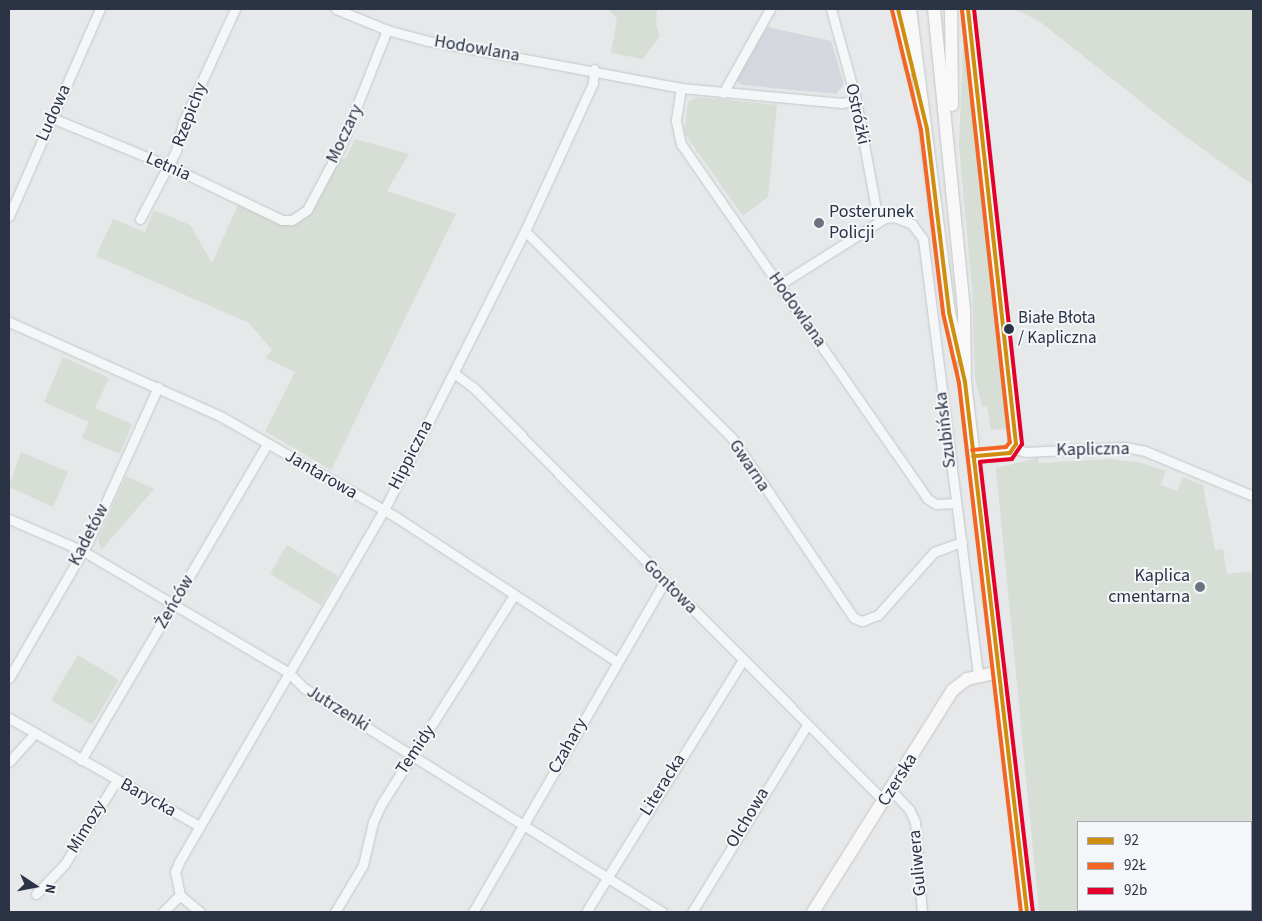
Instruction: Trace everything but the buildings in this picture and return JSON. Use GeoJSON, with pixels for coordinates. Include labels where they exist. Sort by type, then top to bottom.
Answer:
{"type":"FeatureCollection","features":[{"type":"Feature","properties":{"kind":"main road"},"geometry":{"type":"LineString","coordinates":[[898,9],[927,129]]}},
{"type":"Feature","properties":{"kind":"main road"},"geometry":{"type":"LineString","coordinates":[[910,9],[927,129]]}},
{"type":"Feature","properties":{"kind":"main road"},"geometry":{"type":"LineString","coordinates":[[934,9],[948,152]]}},
{"type":"Feature","properties":{"kind":"main road"},"geometry":{"type":"LineString","coordinates":[[948,152],[953,61],[951,9]]}},
{"type":"Feature","properties":{"kind":"main road"},"geometry":{"type":"LineString","coordinates":[[968,9],[1015,449],[1010,453],[973,456]]}},
{"type":"Feature","properties":{"kind":"main road","name":"Szubińska"},"geometry":{"type":"LineString","coordinates":[[927,129],[949,312],[965,382]]}},
{"type":"Feature","properties":{"kind":"main road","name":"Szubińska"},"geometry":{"type":"LineString","coordinates":[[948,152],[964,311],[965,382],[1001,672],[1027,912]]}},
{"type":"Feature","properties":{"kind":"main road","name":"Czerska"},"geometry":{"type":"LineString","coordinates":[[813,912],[888,797],[953,690],[967,679],[1001,672]]}},
{"type":"Feature","properties":{"kind":"street","name":"Ludowa"},"geometry":{"type":"LineString","coordinates":[[9,216],[100,9]]}},
{"type":"Feature","properties":{"kind":"street","name":"Rzepichy"},"geometry":{"type":"LineString","coordinates":[[140,219],[151,193],[169,166],[184,120],[235,9]]}},
{"type":"Feature","properties":{"kind":"street","name":"Hodowlana"},"geometry":{"type":"LineString","coordinates":[[336,9],[387,30],[428,41],[594,69],[682,88],[842,103],[856,100]]}},
{"type":"Feature","properties":{"kind":"street"},"geometry":{"type":"LineString","coordinates":[[724,93],[770,9]]}},
{"type":"Feature","properties":{"kind":"street","name":"Ostróżki"},"geometry":{"type":"LineString","coordinates":[[831,9],[856,100],[878,220]]}},
{"type":"Feature","properties":{"kind":"street","name":"Moczary"},"geometry":{"type":"LineString","coordinates":[[282,220],[292,220],[307,210],[353,120],[387,30]]}},
{"type":"Feature","properties":{"kind":"street","name":"Hippiczna"},"geometry":{"type":"LineString","coordinates":[[199,826],[383,512],[397,479],[454,373],[525,231],[593,83],[594,69]]}},
{"type":"Feature","properties":{"kind":"street","name":"Hodowlana"},"geometry":{"type":"LineString","coordinates":[[682,88],[676,120],[681,144],[928,499],[936,504],[956,503]]}},
{"type":"Feature","properties":{"kind":"street","name":"Letnia"},"geometry":{"type":"LineString","coordinates":[[52,118],[169,166],[282,220]]}},
{"type":"Feature","properties":{"kind":"street","name":"Szubińska"},"geometry":{"type":"LineString","coordinates":[[878,220],[903,219],[912,224],[923,239],[978,676]]}},
{"type":"Feature","properties":{"kind":"street"},"geometry":{"type":"LineString","coordinates":[[779,285],[878,220]]}},
{"type":"Feature","properties":{"kind":"street","name":"Gwarna"},"geometry":{"type":"LineString","coordinates":[[525,231],[726,432],[854,618],[862,620],[878,615],[934,552],[962,542]]}},
{"type":"Feature","properties":{"kind":"street","name":"Jantarowa"},"geometry":{"type":"LineString","coordinates":[[9,322],[222,417],[383,512],[616,661]]}},
{"type":"Feature","properties":{"kind":"street","name":"Gontowa"},"geometry":{"type":"LineString","coordinates":[[454,373],[474,388],[807,725],[888,797]]}},
{"type":"Feature","properties":{"kind":"street","name":"Kadetów"},"geometry":{"type":"LineString","coordinates":[[9,678],[83,551],[158,388]]}},
{"type":"Feature","properties":{"kind":"street","name":"Żeńców"},"geometry":{"type":"LineString","coordinates":[[81,760],[174,605],[267,444]]}},
{"type":"Feature","properties":{"kind":"street","name":"Kapliczna"},"geometry":{"type":"LineString","coordinates":[[1015,449],[1026,452],[1125,447],[1145,451],[1253,496]]}},
{"type":"Feature","properties":{"kind":"street","name":"Jutrzenki"},"geometry":{"type":"LineString","coordinates":[[9,519],[83,551],[289,673],[304,688],[662,912]]}},
{"type":"Feature","properties":{"kind":"street","name":"Czahary"},"geometry":{"type":"LineString","coordinates":[[473,912],[616,661],[664,581]]}},
{"type":"Feature","properties":{"kind":"street","name":"Temidy"},"geometry":{"type":"LineString","coordinates":[[335,912],[363,865],[377,812],[411,755],[514,595]]}},
{"type":"Feature","properties":{"kind":"street","name":"Literacka"},"geometry":{"type":"LineString","coordinates":[[586,912],[743,660]]}},
{"type":"Feature","properties":{"kind":"street","name":"Barycka"},"geometry":{"type":"LineString","coordinates":[[9,718],[116,781],[199,826]]}},
{"type":"Feature","properties":{"kind":"street","name":"Olchowa"},"geometry":{"type":"LineString","coordinates":[[692,912],[807,725]]}},
{"type":"Feature","properties":{"kind":"street"},"geometry":{"type":"LineString","coordinates":[[9,762],[35,733]]}},
{"type":"Feature","properties":{"kind":"street","name":"Mimozy"},"geometry":{"type":"LineString","coordinates":[[36,894],[64,865],[116,781]]}},
{"type":"Feature","properties":{"kind":"street","name":"Guliwera"},"geometry":{"type":"LineString","coordinates":[[888,797],[909,809],[915,822],[922,912]]}},
{"type":"Feature","properties":{"kind":"street"},"geometry":{"type":"LineString","coordinates":[[199,826],[175,872],[180,895],[200,912]]}},
{"type":"Feature","properties":{"kind":"street"},"geometry":{"type":"LineString","coordinates":[[163,912],[180,895]]}},
{"type":"Feature","properties":{"kind":"shaded area"},"geometry":{"type":"Polygon","coordinates":[[[607,9],[657,9],[656,25],[660,36],[643,59],[611,53],[617,18],[607,9]]]}},
{"type":"Feature","properties":{"kind":"shaded area"},"geometry":{"type":"Polygon","coordinates":[[[962,9],[965,9],[987,245],[1010,428],[991,430],[987,406],[982,407],[975,378],[972,288],[959,145],[964,26],[962,9]]]}},
{"type":"Feature","properties":{"kind":"shaded area"},"geometry":{"type":"Polygon","coordinates":[[[1015,9],[1253,9],[1253,185],[1178,131],[1039,21],[1015,9]]]}},
{"type":"Feature","properties":{"kind":"shaded area"},"geometry":{"type":"Polygon","coordinates":[[[767,27],[831,41],[844,84],[836,94],[742,85],[736,80],[767,27]]]}},
{"type":"Feature","properties":{"kind":"shaded area"},"geometry":{"type":"Polygon","coordinates":[[[698,97],[777,105],[768,197],[743,216],[684,133],[688,102],[698,97]]]}},
{"type":"Feature","properties":{"kind":"shaded area"},"geometry":{"type":"Polygon","coordinates":[[[355,139],[409,154],[387,191],[456,214],[331,470],[265,431],[295,372],[265,358],[272,350],[249,323],[96,256],[113,219],[145,232],[154,210],[190,225],[212,263],[238,205],[290,227],[306,217],[337,161],[346,158],[355,139]]]}},
{"type":"Feature","properties":{"kind":"shaded area"},"geometry":{"type":"Polygon","coordinates":[[[63,357],[109,378],[95,408],[132,424],[120,454],[82,438],[89,422],[44,402],[63,357]]]}},
{"type":"Feature","properties":{"kind":"shaded area"},"geometry":{"type":"Polygon","coordinates":[[[21,452],[68,472],[53,507],[9,487],[21,452]]]}},
{"type":"Feature","properties":{"kind":"shaded area"},"geometry":{"type":"Polygon","coordinates":[[[1038,458],[1039,463],[1110,459],[1141,463],[1166,471],[1161,485],[1177,491],[1183,477],[1203,485],[1215,550],[1223,549],[1227,574],[1253,571],[1253,912],[1039,912],[996,468],[1038,458]]]}},
{"type":"Feature","properties":{"kind":"shaded area"},"geometry":{"type":"Polygon","coordinates":[[[126,476],[154,489],[101,550],[98,539],[126,476]]]}},
{"type":"Feature","properties":{"kind":"shaded area"},"geometry":{"type":"Polygon","coordinates":[[[287,545],[338,576],[321,605],[270,574],[287,545]]]}},
{"type":"Feature","properties":{"kind":"shaded area"},"geometry":{"type":"Polygon","coordinates":[[[78,655],[119,680],[92,725],[51,700],[78,655]]]}},
{"type":"Feature","properties":{"kind":"transit line","name":"92"},"geometry":{"type":"LineString","coordinates":[[898,9],[927,129],[949,312],[965,382],[1027,912]]}},
{"type":"Feature","properties":{"kind":"transit line","name":"92"},"geometry":{"type":"LineString","coordinates":[[968,9],[1016,444],[1010,453],[973,456]]}},
{"type":"Feature","properties":{"kind":"transit line","name":"92b"},"geometry":{"type":"LineString","coordinates":[[974,9],[1022,444],[1012,459],[980,462],[1033,911]]}},
{"type":"Feature","properties":{"kind":"transit line","name":"92Ł"},"geometry":{"type":"LineString","coordinates":[[892,10],[921,130],[943,313],[959,383],[1021,912]]}},
{"type":"Feature","properties":{"kind":"transit line","name":"92Ł"},"geometry":{"type":"LineString","coordinates":[[962,10],[1010,442],[1006,447],[972,450]]}},
{"type":"Feature","properties":{"kind":"place","name":"Posterunek Policji"},"geometry":{"type":"Point","coordinates":[819,223]}},
{"type":"Feature","properties":{"kind":"place","name":"Białe Błota / Kapliczna"},"geometry":{"type":"Point","coordinates":[1009,329]}},
{"type":"Feature","properties":{"kind":"place","name":"Kaplica cmentarna"},"geometry":{"type":"Point","coordinates":[1200,587]}}]}
